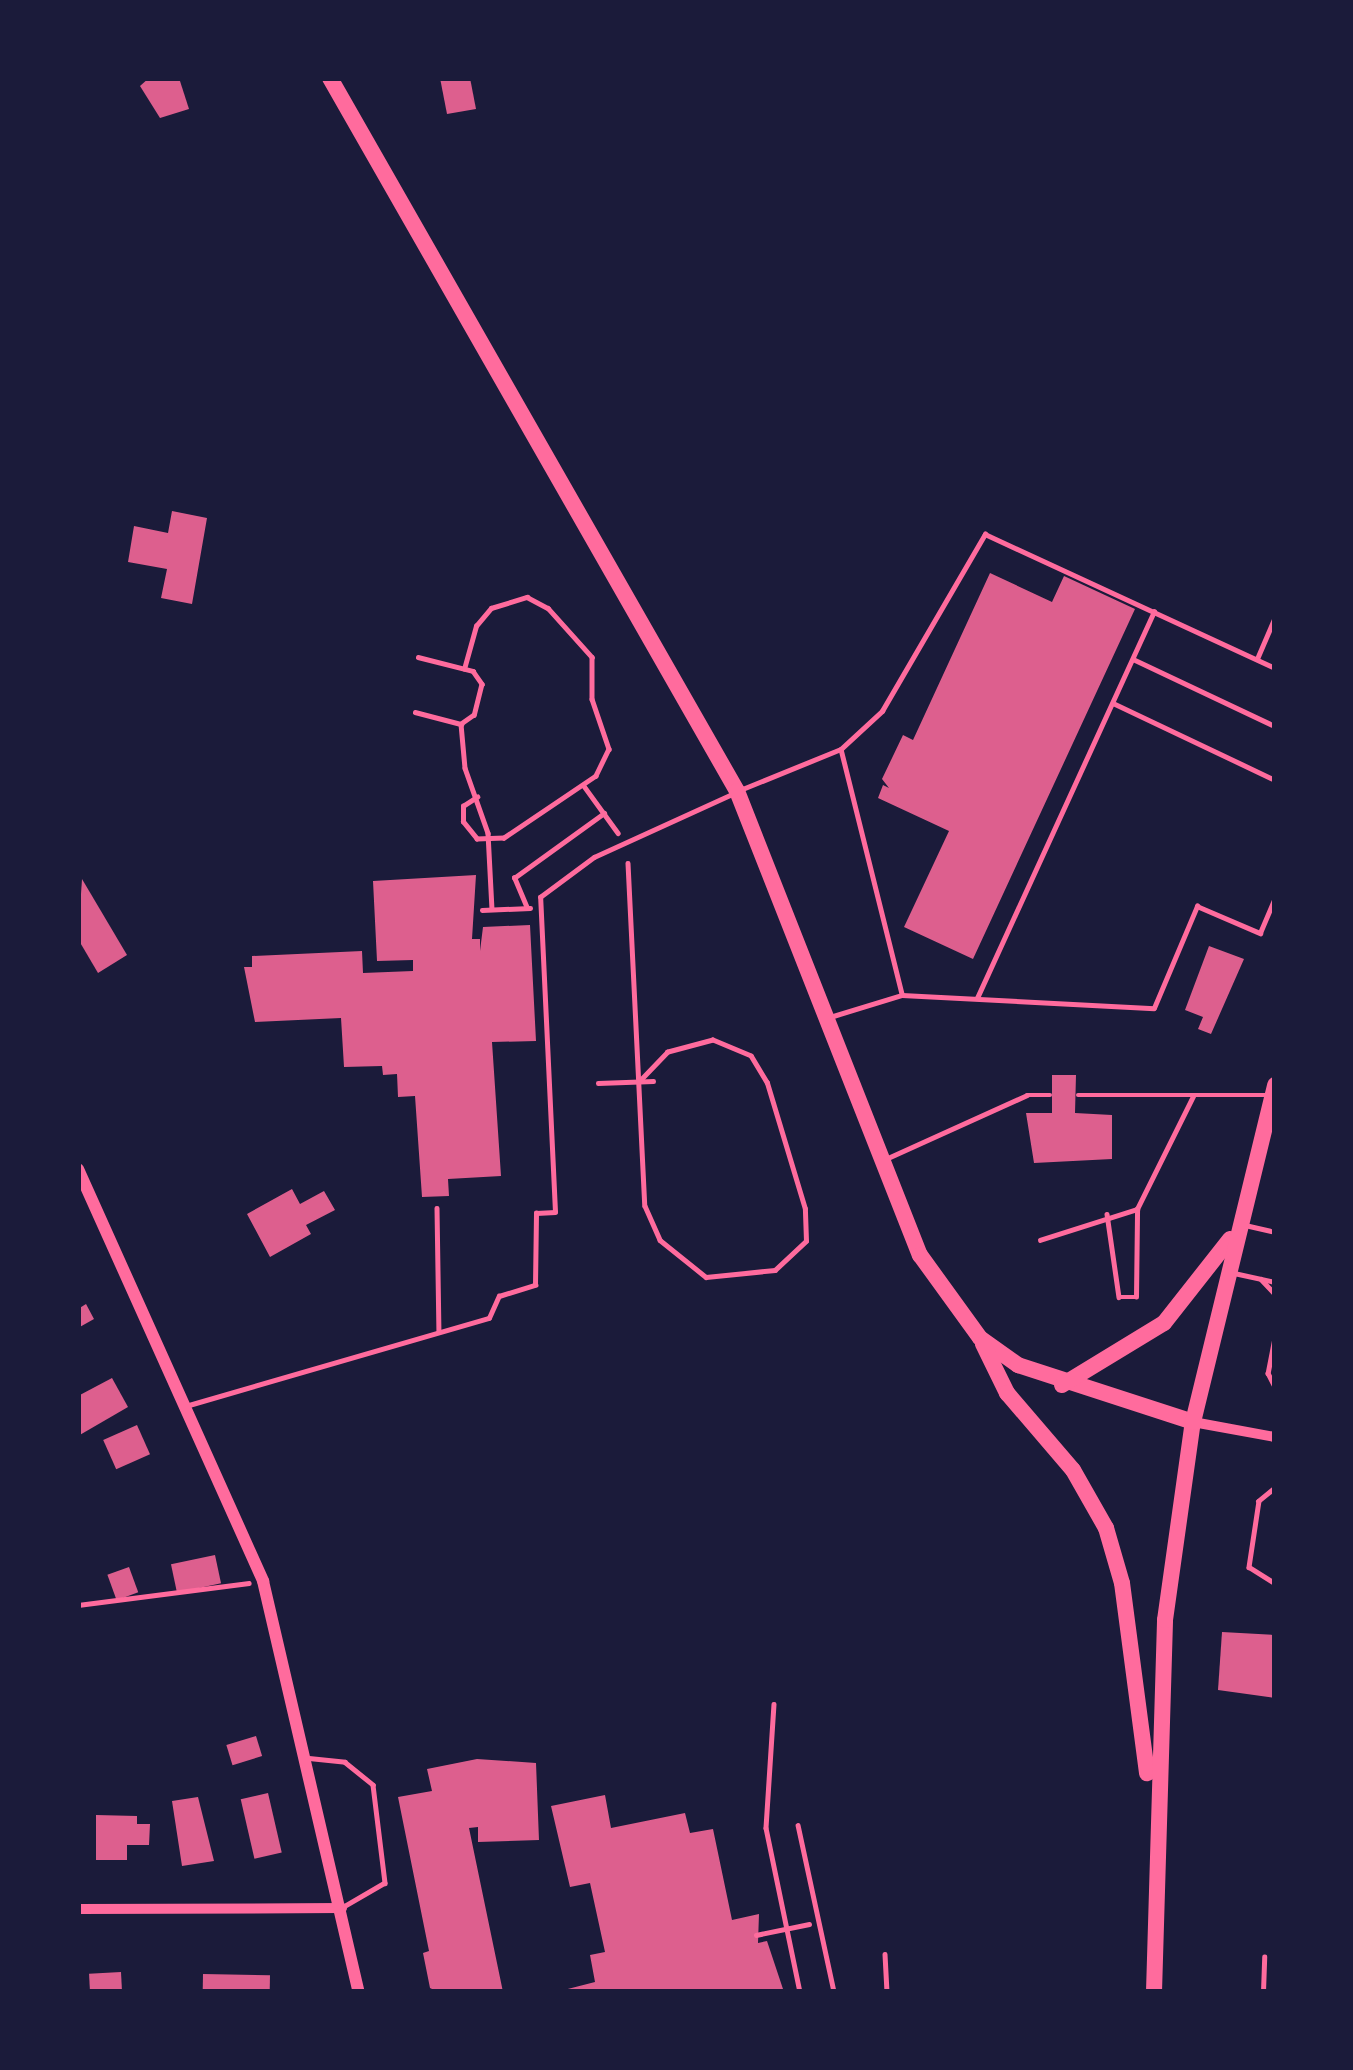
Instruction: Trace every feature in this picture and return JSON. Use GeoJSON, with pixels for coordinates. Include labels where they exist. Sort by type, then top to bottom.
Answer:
{"type":"FeatureCollection","features":[{"type":"Feature","properties":{"kind":"main road"},"geometry":{"type":"LineString","coordinates":[[330,78],[737,791],[920,1255],[980,1338],[1007,1393],[1073,1470],[1106,1528],[1122,1583],[1154,1816]]}},
{"type":"Feature","properties":{"kind":"main road"},"geometry":{"type":"LineString","coordinates":[[1154,1992],[1154,1816],[1166,1620],[1192,1422],[1225,1270],[1269,1131],[1273,1090]]}},
{"type":"Feature","properties":{"kind":"main road"},"geometry":{"type":"LineString","coordinates":[[1062,1385],[1164,1323],[1236,1229]]}},
{"type":"Feature","properties":{"kind":"main road"},"geometry":{"type":"LineString","coordinates":[[980,1338],[1062,1385],[1192,1422]]}},
{"type":"Feature","properties":{"kind":"street"},"geometry":{"type":"LineString","coordinates":[[78,1169],[189,1405],[263,1581],[308,1758],[358,1992]]}},
{"type":"Feature","properties":{"kind":"street"},"geometry":{"type":"LineString","coordinates":[[1192,1422],[1275,1437]]}},
{"type":"Feature","properties":{"kind":"street"},"geometry":{"type":"LineString","coordinates":[[78,1910],[342,1908]]}},
{"type":"Feature","properties":{"kind":"lane"},"geometry":{"type":"LineString","coordinates":[[189,1405],[489,1318],[499,1296],[535,1285],[536,1213],[555,1211],[540,897],[594,857],[841,749],[882,711],[985,534],[1275,668]]}},
{"type":"Feature","properties":{"kind":"lane"},"geometry":{"type":"LineString","coordinates":[[977,998],[1154,612]]}},
{"type":"Feature","properties":{"kind":"lane"},"geometry":{"type":"LineString","coordinates":[[1257,659],[1275,617]]}},
{"type":"Feature","properties":{"kind":"lane"},"geometry":{"type":"LineString","coordinates":[[1133,659],[1275,726]]}},
{"type":"Feature","properties":{"kind":"lane"},"geometry":{"type":"LineString","coordinates":[[1113,703],[1275,780]]}},
{"type":"Feature","properties":{"kind":"lane"},"geometry":{"type":"LineString","coordinates":[[841,749],[902,995]]}},
{"type":"Feature","properties":{"kind":"lane"},"geometry":{"type":"LineString","coordinates":[[830,1017],[902,995],[1154,1007],[1197,907],[1260,933],[1275,897]]}},
{"type":"Feature","properties":{"kind":"lane"},"geometry":{"type":"LineString","coordinates":[[1078,1095],[1193,1096],[1273,1090]]}},
{"type":"Feature","properties":{"kind":"lane"},"geometry":{"type":"LineString","coordinates":[[884,1160],[1027,1095],[1050,1095]]}},
{"type":"Feature","properties":{"kind":"lane"},"geometry":{"type":"LineString","coordinates":[[1107,1214],[1119,1297],[1128,1300],[1136,1297],[1137,1209],[1193,1096]]}},
{"type":"Feature","properties":{"kind":"lane"},"geometry":{"type":"LineString","coordinates":[[437,1208],[440,1332]]}},
{"type":"Feature","properties":{"kind":"lane"},"geometry":{"type":"LineString","coordinates":[[1040,1240],[1107,1214],[1137,1209]]}},
{"type":"Feature","properties":{"kind":"lane"},"geometry":{"type":"LineString","coordinates":[[1236,1229],[1275,1232]]}},
{"type":"Feature","properties":{"kind":"lane"},"geometry":{"type":"LineString","coordinates":[[1225,1270],[1275,1282]]}},
{"type":"Feature","properties":{"kind":"lane"},"geometry":{"type":"LineString","coordinates":[[1258,1278],[1275,1294]]}},
{"type":"Feature","properties":{"kind":"lane"},"geometry":{"type":"LineString","coordinates":[[1275,1338],[1268,1373],[1275,1387]]}},
{"type":"Feature","properties":{"kind":"lane"},"geometry":{"type":"LineString","coordinates":[[1275,1488],[1259,1501],[1249,1567],[1275,1582]]}},
{"type":"Feature","properties":{"kind":"lane"},"geometry":{"type":"LineString","coordinates":[[308,1758],[345,1762],[373,1785],[385,1883],[342,1908]]}},
{"type":"Feature","properties":{"kind":"lane"},"geometry":{"type":"LineString","coordinates":[[798,1825],[834,1992]]}},
{"type":"Feature","properties":{"kind":"lane"},"geometry":{"type":"LineString","coordinates":[[885,1954],[886,1992]]}},
{"type":"Feature","properties":{"kind":"lane"},"geometry":{"type":"LineString","coordinates":[[1263,1992],[1264,1957]]}},
{"type":"Feature","properties":{"kind":"path"},"geometry":{"type":"LineString","coordinates":[[464,669],[476,626],[491,608],[526,597],[548,608],[592,658],[592,699],[609,748],[584,785],[529,828],[477,839],[463,822],[463,806],[477,797]]}},
{"type":"Feature","properties":{"kind":"path"},"geometry":{"type":"LineString","coordinates":[[415,712],[461,724],[474,715],[482,684],[464,669],[418,657]]}},
{"type":"Feature","properties":{"kind":"path"},"geometry":{"type":"LineString","coordinates":[[461,724],[489,839],[492,909]]}},
{"type":"Feature","properties":{"kind":"path"},"geometry":{"type":"LineString","coordinates":[[584,785],[618,833]]}},
{"type":"Feature","properties":{"kind":"path"},"geometry":{"type":"LineString","coordinates":[[527,908],[514,878],[604,813]]}},
{"type":"Feature","properties":{"kind":"path"},"geometry":{"type":"LineString","coordinates":[[628,863],[645,1206],[660,1240],[706,1277],[775,1270],[806,1241],[805,1210],[767,1083],[751,1056],[713,1040],[668,1052],[639,1082]]}},
{"type":"Feature","properties":{"kind":"path"},"geometry":{"type":"LineString","coordinates":[[482,910],[540,907]]}},
{"type":"Feature","properties":{"kind":"path"},"geometry":{"type":"LineString","coordinates":[[598,1084],[653,1081]]}},
{"type":"Feature","properties":{"kind":"path"},"geometry":{"type":"LineString","coordinates":[[78,1605],[143,1593],[187,1597],[263,1581]]}},
{"type":"Feature","properties":{"kind":"path"},"geometry":{"type":"LineString","coordinates":[[774,1704],[766,1828],[800,1992]]}},
{"type":"Feature","properties":{"kind":"path"},"geometry":{"type":"LineString","coordinates":[[756,1936],[819,1922]]}},
{"type":"Feature","properties":{"kind":"building"},"geometry":{"type":"Polygon","coordinates":[[[149,78],[179,78],[189,109],[160,118],[140,86],[149,78]]]}},
{"type":"Feature","properties":{"kind":"building"},"geometry":{"type":"Polygon","coordinates":[[[440,78],[470,78],[476,109],[447,114],[440,78]]]}},
{"type":"Feature","properties":{"kind":"building"},"geometry":{"type":"Polygon","coordinates":[[[172,511],[207,518],[192,604],[161,598],[167,569],[128,562],[134,526],[168,533],[172,511]]]}},
{"type":"Feature","properties":{"kind":"building"},"geometry":{"type":"Polygon","coordinates":[[[990,573],[1052,602],[1064,576],[1135,609],[973,959],[904,927],[949,831],[878,798],[883,785],[889,788],[882,779],[903,735],[913,740],[990,573]]]}},
{"type":"Feature","properties":{"kind":"building"},"geometry":{"type":"Polygon","coordinates":[[[476,875],[472,939],[480,939],[480,951],[483,927],[530,925],[536,1041],[492,1042],[501,1176],[448,1179],[449,1196],[422,1197],[415,1096],[398,1097],[397,1074],[383,1075],[382,1066],[344,1067],[341,1018],[255,1022],[244,967],[252,967],[252,956],[362,951],[363,973],[413,971],[413,960],[377,961],[373,881],[476,875]]]}},
{"type":"Feature","properties":{"kind":"building"},"geometry":{"type":"Polygon","coordinates":[[[82,879],[127,955],[98,973],[78,939],[82,879]]]}},
{"type":"Feature","properties":{"kind":"building"},"geometry":{"type":"Polygon","coordinates":[[[1209,946],[1244,959],[1211,1034],[1198,1029],[1203,1017],[1185,1010],[1209,946]]]}},
{"type":"Feature","properties":{"kind":"building"},"geometry":{"type":"Polygon","coordinates":[[[1052,1075],[1076,1075],[1075,1113],[1112,1115],[1112,1159],[1034,1163],[1026,1113],[1052,1113],[1052,1075]]]}},
{"type":"Feature","properties":{"kind":"building"},"geometry":{"type":"Polygon","coordinates":[[[292,1189],[300,1204],[324,1191],[335,1210],[306,1225],[311,1234],[270,1257],[247,1214],[292,1189]]]}},
{"type":"Feature","properties":{"kind":"building"},"geometry":{"type":"Polygon","coordinates":[[[86,1304],[94,1319],[78,1328],[78,1309],[86,1304]]]}},
{"type":"Feature","properties":{"kind":"building"},"geometry":{"type":"Polygon","coordinates":[[[112,1378],[128,1407],[78,1436],[78,1396],[112,1378]]]}},
{"type":"Feature","properties":{"kind":"building"},"geometry":{"type":"Polygon","coordinates":[[[137,1425],[150,1454],[116,1469],[103,1440],[137,1425]]]}},
{"type":"Feature","properties":{"kind":"building"},"geometry":{"type":"Polygon","coordinates":[[[215,1555],[221,1583],[177,1593],[171,1564],[215,1555]]]}},
{"type":"Feature","properties":{"kind":"building"},"geometry":{"type":"Polygon","coordinates":[[[129,1567],[138,1592],[117,1600],[107,1575],[129,1567]]]}},
{"type":"Feature","properties":{"kind":"building"},"geometry":{"type":"Polygon","coordinates":[[[1222,1632],[1275,1635],[1275,1698],[1218,1690],[1222,1632]]]}},
{"type":"Feature","properties":{"kind":"building"},"geometry":{"type":"Polygon","coordinates":[[[256,1736],[262,1756],[232,1765],[226,1745],[256,1736]]]}},
{"type":"Feature","properties":{"kind":"building"},"geometry":{"type":"Polygon","coordinates":[[[477,1759],[536,1763],[539,1840],[478,1842],[478,1827],[469,1828],[503,1992],[438,1992],[430,1988],[423,1953],[429,1951],[398,1797],[432,1791],[427,1769],[477,1759]]]}},
{"type":"Feature","properties":{"kind":"building"},"geometry":{"type":"Polygon","coordinates":[[[268,1793],[282,1852],[254,1859],[241,1799],[268,1793]]]}},
{"type":"Feature","properties":{"kind":"building"},"geometry":{"type":"Polygon","coordinates":[[[605,1795],[611,1828],[685,1813],[690,1833],[713,1829],[732,1920],[759,1914],[758,1943],[767,1941],[784,1992],[556,1992],[595,1982],[590,1955],[605,1952],[590,1883],[570,1887],[551,1806],[605,1795]]]}},
{"type":"Feature","properties":{"kind":"building"},"geometry":{"type":"Polygon","coordinates":[[[198,1797],[214,1861],[182,1866],[172,1801],[198,1797]]]}},
{"type":"Feature","properties":{"kind":"building"},"geometry":{"type":"Polygon","coordinates":[[[96,1815],[137,1816],[137,1824],[150,1824],[149,1845],[127,1845],[127,1860],[96,1860],[96,1815]]]}},
{"type":"Feature","properties":{"kind":"building"},"geometry":{"type":"Polygon","coordinates":[[[121,1972],[122,1992],[90,1992],[89,1974],[121,1972]]]}},
{"type":"Feature","properties":{"kind":"building"},"geometry":{"type":"Polygon","coordinates":[[[203,1974],[270,1975],[270,1992],[203,1992],[203,1974]]]}}]}
